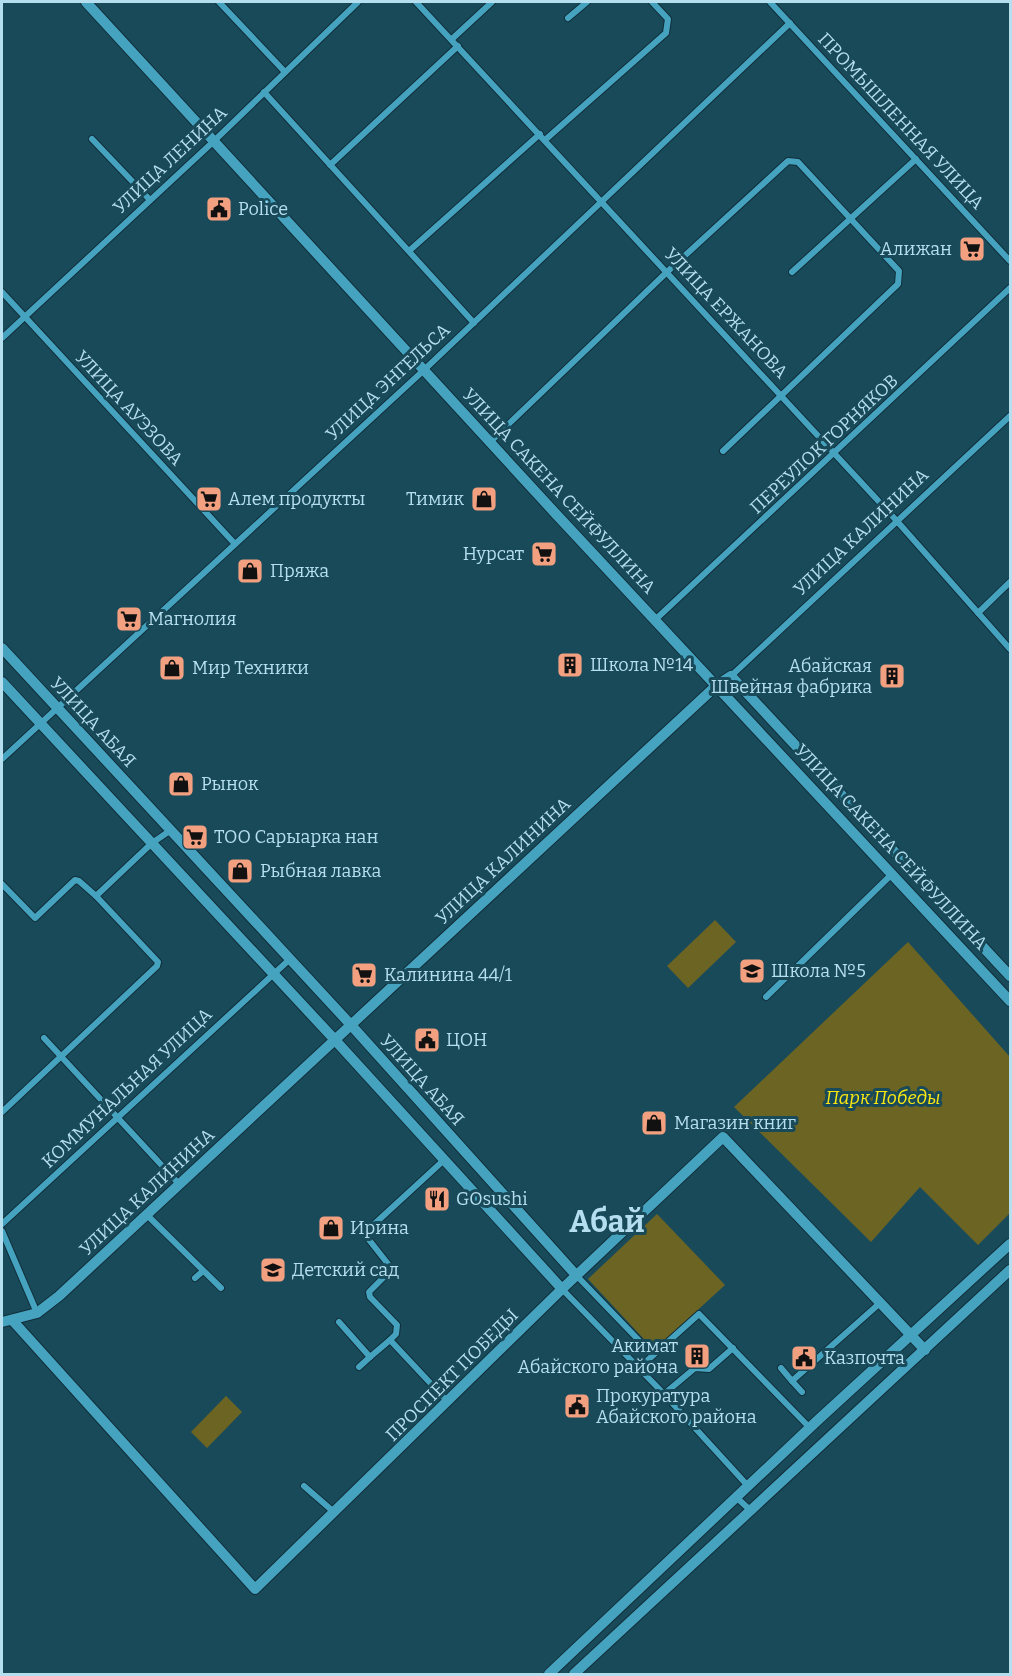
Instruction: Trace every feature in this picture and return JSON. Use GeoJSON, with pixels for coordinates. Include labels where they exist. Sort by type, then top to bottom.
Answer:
{"type":"FeatureCollection","features":[{"type":"Feature","properties":{"kind":"street","name":"УЛИЦА САКЕНА СЕЙФУЛЛИНА"},"geometry":{"type":"LineString","coordinates":[[86,2],[490,442],[1011,1001]]}},
{"type":"Feature","properties":{"kind":"street"},"geometry":{"type":"LineString","coordinates":[[219,2],[285,72]]}},
{"type":"Feature","properties":{"kind":"street","name":"УЛИЦА ЛЕНИНА"},"geometry":{"type":"LineString","coordinates":[[2,338],[214,141],[358,2]]}},
{"type":"Feature","properties":{"kind":"street","name":"УЛИЦА ЕРЖАНОВА"},"geometry":{"type":"LineString","coordinates":[[416,2],[896,520],[1011,649]]}},
{"type":"Feature","properties":{"kind":"street"},"geometry":{"type":"LineString","coordinates":[[452,39],[492,2]]}},
{"type":"Feature","properties":{"kind":"street"},"geometry":{"type":"LineString","coordinates":[[568,18],[587,2]]}},
{"type":"Feature","properties":{"kind":"street"},"geometry":{"type":"LineString","coordinates":[[545,140],[666,33],[668,19],[652,2]]}},
{"type":"Feature","properties":{"kind":"street","name":"ПРОМЫШЛЕННАЯ УЛИЦА"},"geometry":{"type":"LineString","coordinates":[[770,2],[1011,261]]}},
{"type":"Feature","properties":{"kind":"street","name":"УЛИЦА ЭНГЕЛЬСА"},"geometry":{"type":"LineString","coordinates":[[2,759],[424,370],[790,23]]}},
{"type":"Feature","properties":{"kind":"street"},"geometry":{"type":"LineString","coordinates":[[330,165],[458,46]]}},
{"type":"Feature","properties":{"kind":"street"},"geometry":{"type":"LineString","coordinates":[[264,92],[474,323]]}},
{"type":"Feature","properties":{"kind":"street"},"geometry":{"type":"LineString","coordinates":[[409,251],[540,134]]}},
{"type":"Feature","properties":{"kind":"street"},"geometry":{"type":"LineString","coordinates":[[92,140],[150,200]]}},
{"type":"Feature","properties":{"kind":"street"},"geometry":{"type":"LineString","coordinates":[[792,272],[916,159]]}},
{"type":"Feature","properties":{"kind":"street"},"geometry":{"type":"LineString","coordinates":[[490,442],[667,272],[788,162],[798,162],[899,271],[898,284],[723,451]]}},
{"type":"Feature","properties":{"kind":"street","name":"ПЕРЕУЛОК ГОРНЯКОВ"},"geometry":{"type":"LineString","coordinates":[[656,619],[1011,288]]}},
{"type":"Feature","properties":{"kind":"street","name":"УЛИЦА АУЭЗОВА"},"geometry":{"type":"LineString","coordinates":[[2,292],[235,544]]}},
{"type":"Feature","properties":{"kind":"street","name":"УЛИЦА КАЛИНИНА"},"geometry":{"type":"LineString","coordinates":[[7,1321],[37,1313],[59,1296],[717,685],[731,676],[896,520],[1011,416]]}},
{"type":"Feature","properties":{"kind":"street"},"geometry":{"type":"LineString","coordinates":[[978,613],[1011,582]]}},
{"type":"Feature","properties":{"kind":"street","name":"УЛИЦА АБАЯ"},"geometry":{"type":"LineString","coordinates":[[2,648],[351,1025],[459,1147],[444,1160],[2,682]]}},
{"type":"Feature","properties":{"kind":"street","name":"УЛИЦА САКЕНА СЕЙФУЛЛИНА"},"geometry":{"type":"LineString","coordinates":[[731,676],[1009,973]]}},
{"type":"Feature","properties":{"kind":"street"},"geometry":{"type":"LineString","coordinates":[[96,896],[152,843],[171,830]]}},
{"type":"Feature","properties":{"kind":"street"},"geometry":{"type":"LineString","coordinates":[[766,997],[892,874]]}},
{"type":"Feature","properties":{"kind":"street"},"geometry":{"type":"LineString","coordinates":[[2,884],[35,918],[76,880],[96,896],[158,964],[2,1112]]}},
{"type":"Feature","properties":{"kind":"street","name":"КОММУНАЛЬНАЯ УЛИЦА"},"geometry":{"type":"LineString","coordinates":[[2,1224],[290,959]]}},
{"type":"Feature","properties":{"kind":"street"},"geometry":{"type":"LineString","coordinates":[[994,983],[1009,973]]}},
{"type":"Feature","properties":{"kind":"street"},"geometry":{"type":"LineString","coordinates":[[44,1038],[179,1184]]}},
{"type":"Feature","properties":{"kind":"street","name":"ПРОСПЕКТ ПОБЕДЫ"},"geometry":{"type":"LineString","coordinates":[[7,1321],[255,1589],[336,1514],[576,1275],[723,1137],[925,1350]]}},
{"type":"Feature","properties":{"kind":"street"},"geometry":{"type":"LineString","coordinates":[[459,1147],[576,1275],[654,1355]]}},
{"type":"Feature","properties":{"kind":"street"},"geometry":{"type":"LineString","coordinates":[[359,1366],[396,1334],[397,1325],[370,1298],[369,1292],[392,1269],[366,1236],[367,1232],[444,1160],[562,1289],[640,1367],[748,1486]]}},
{"type":"Feature","properties":{"kind":"street"},"geometry":{"type":"LineString","coordinates":[[147,1215],[220,1288]]}},
{"type":"Feature","properties":{"kind":"street"},"geometry":{"type":"LineString","coordinates":[[2,1231],[37,1313]]}},
{"type":"Feature","properties":{"kind":"street"},"geometry":{"type":"LineString","coordinates":[[549,1674],[806,1431],[1011,1244]]}},
{"type":"Feature","properties":{"kind":"street"},"geometry":{"type":"LineString","coordinates":[[563,1661],[575,1673],[1011,1270]]}},
{"type":"Feature","properties":{"kind":"street"},"geometry":{"type":"LineString","coordinates":[[195,1278],[203,1271]]}},
{"type":"Feature","properties":{"kind":"street"},"geometry":{"type":"LineString","coordinates":[[792,1381],[880,1303]]}},
{"type":"Feature","properties":{"kind":"street"},"geometry":{"type":"LineString","coordinates":[[640,1367],[699,1314],[733,1348],[806,1431],[816,1448]]}},
{"type":"Feature","properties":{"kind":"street"},"geometry":{"type":"LineString","coordinates":[[339,1322],[370,1357]]}},
{"type":"Feature","properties":{"kind":"street"},"geometry":{"type":"LineString","coordinates":[[390,1340],[448,1402]]}},
{"type":"Feature","properties":{"kind":"street"},"geometry":{"type":"LineString","coordinates":[[664,1394],[695,1368],[709,1369],[733,1348]]}},
{"type":"Feature","properties":{"kind":"street"},"geometry":{"type":"LineString","coordinates":[[781,1368],[802,1392]]}},
{"type":"Feature","properties":{"kind":"street"},"geometry":{"type":"LineString","coordinates":[[304,1486],[336,1514]]}},
{"type":"Feature","properties":{"kind":"street"},"geometry":{"type":"LineString","coordinates":[[736,1497],[750,1510]]}},
{"type":"Feature","properties":{"kind":"green space"},"geometry":{"type":"Polygon","coordinates":[[[715,920],[736,942],[688,988],[667,966],[715,920]]]}},
{"type":"Feature","properties":{"kind":"green space","name":"Парк Победы"},"geometry":{"type":"Polygon","coordinates":[[[908,942],[1010,1057],[1010,1213],[978,1245],[920,1187],[871,1242],[734,1107],[908,942]]]}},
{"type":"Feature","properties":{"kind":"green space"},"geometry":{"type":"Polygon","coordinates":[[[657,1214],[725,1285],[654,1350],[588,1279],[657,1214]]]}},
{"type":"Feature","properties":{"kind":"green space"},"geometry":{"type":"Polygon","coordinates":[[[226,1396],[242,1412],[207,1448],[191,1432],[226,1396]]]}},
{"type":"Feature","properties":{"kind":"place","name":"Police"},"geometry":{"type":"Point","coordinates":[219,209]}},
{"type":"Feature","properties":{"kind":"place","name":"Алижан"},"geometry":{"type":"Point","coordinates":[972,249]}},
{"type":"Feature","properties":{"kind":"place","name":"Алем продукты"},"geometry":{"type":"Point","coordinates":[209,499]}},
{"type":"Feature","properties":{"kind":"place","name":"Тимик"},"geometry":{"type":"Point","coordinates":[484,499]}},
{"type":"Feature","properties":{"kind":"place","name":"Нурсат"},"geometry":{"type":"Point","coordinates":[544,554]}},
{"type":"Feature","properties":{"kind":"place","name":"Пряжа"},"geometry":{"type":"Point","coordinates":[250,571]}},
{"type":"Feature","properties":{"kind":"place","name":"Магнолия"},"geometry":{"type":"Point","coordinates":[129,619]}},
{"type":"Feature","properties":{"kind":"place","name":"Школа №14"},"geometry":{"type":"Point","coordinates":[570,665]}},
{"type":"Feature","properties":{"kind":"place","name":"Мир Техники"},"geometry":{"type":"Point","coordinates":[172,668]}},
{"type":"Feature","properties":{"kind":"place","name":"Абайская Швейная фабрика"},"geometry":{"type":"Point","coordinates":[892,676]}},
{"type":"Feature","properties":{"kind":"place","name":"Рынок"},"geometry":{"type":"Point","coordinates":[181,784]}},
{"type":"Feature","properties":{"kind":"place","name":"ТОО Сарыарка нан"},"geometry":{"type":"Point","coordinates":[195,837]}},
{"type":"Feature","properties":{"kind":"place","name":"Рыбная лавка"},"geometry":{"type":"Point","coordinates":[240,871]}},
{"type":"Feature","properties":{"kind":"place","name":"Школа №5"},"geometry":{"type":"Point","coordinates":[752,971]}},
{"type":"Feature","properties":{"kind":"place","name":"Калинина 44/1"},"geometry":{"type":"Point","coordinates":[364,975]}},
{"type":"Feature","properties":{"kind":"place","name":"ЦОН"},"geometry":{"type":"Point","coordinates":[427,1040]}},
{"type":"Feature","properties":{"kind":"place","name":"Магазин книг"},"geometry":{"type":"Point","coordinates":[654,1123]}},
{"type":"Feature","properties":{"kind":"place","name":"GOsushi"},"geometry":{"type":"Point","coordinates":[437,1199]}},
{"type":"Feature","properties":{"kind":"place","name":"Ирина"},"geometry":{"type":"Point","coordinates":[331,1228]}},
{"type":"Feature","properties":{"kind":"place","name":"Детский сад"},"geometry":{"type":"Point","coordinates":[273,1270]}},
{"type":"Feature","properties":{"kind":"place","name":"Акимат Абайского района"},"geometry":{"type":"Point","coordinates":[697,1356]}},
{"type":"Feature","properties":{"kind":"place","name":"Казпочта"},"geometry":{"type":"Point","coordinates":[804,1358]}},
{"type":"Feature","properties":{"kind":"place","name":"Прокуратура Абайского района"},"geometry":{"type":"Point","coordinates":[577,1406]}},
{"type":"Feature","properties":{"kind":"district","name":"Абай"},"geometry":{"type":"Point","coordinates":[607,1222]}}]}
